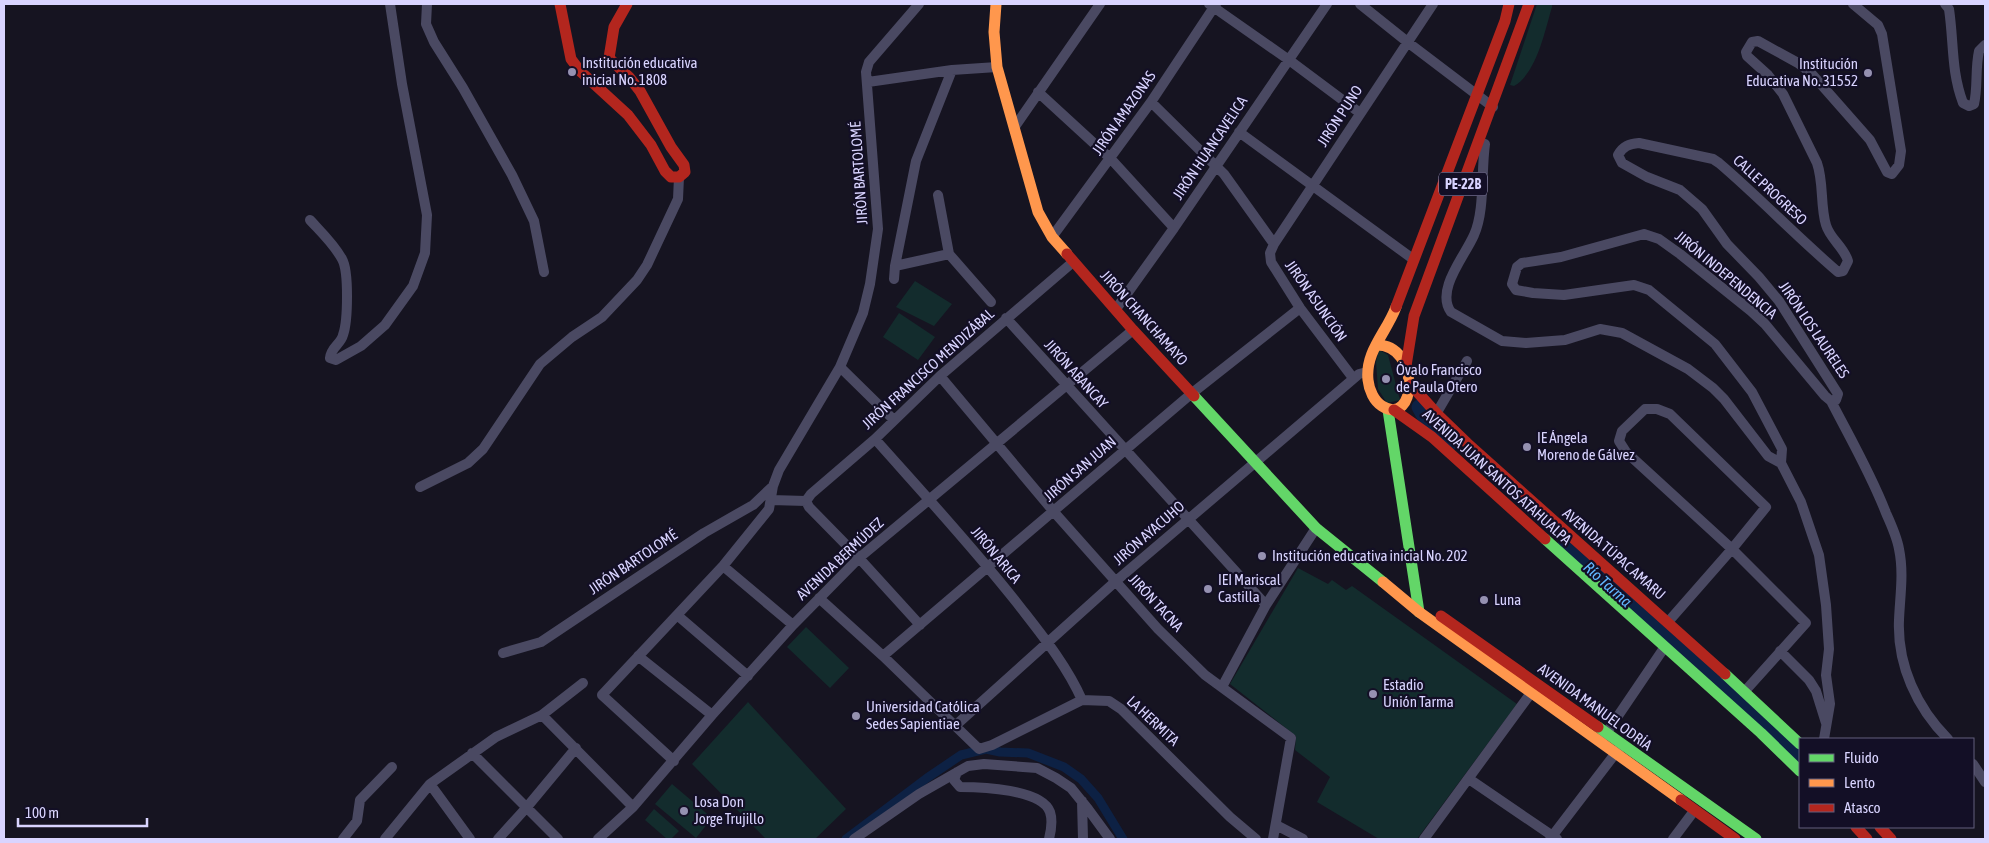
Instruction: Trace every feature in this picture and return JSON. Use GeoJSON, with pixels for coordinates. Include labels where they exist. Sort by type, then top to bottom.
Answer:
{"type":"FeatureCollection","features":[{"type":"Feature","properties":{"kind":"main road"},"geometry":{"type":"LineString","coordinates":[[560,4],[571,59],[580,71],[628,115],[651,145],[665,171],[672,177],[679,177],[685,172],[684,165],[671,147],[640,91],[629,77],[608,58],[614,27],[626,4]]}},
{"type":"Feature","properties":{"kind":"main road","name":"JIRÓN CHANCHAMAYO"},"geometry":{"type":"LineString","coordinates":[[996,4],[994,32],[997,67],[1038,212],[1052,237],[1191,394],[1316,528],[1419,612]]}},
{"type":"Feature","properties":{"kind":"main road","name":"PE-22B"},"geometry":{"type":"LineString","coordinates":[[1391,410],[1374,401],[1369,392],[1367,372],[1369,357],[1393,316],[1413,259],[1505,21],[1509,4]]}},
{"type":"Feature","properties":{"kind":"main road","name":"PE-22B"},"geometry":{"type":"LineString","coordinates":[[1406,366],[1414,316],[1488,122],[1529,4]]}},
{"type":"Feature","properties":{"kind":"main road","name":"PE-22B"},"geometry":{"type":"LineString","coordinates":[[1376,345],[1390,345],[1406,366],[1411,385]]}},
{"type":"Feature","properties":{"kind":"main road"},"geometry":{"type":"LineString","coordinates":[[1411,385],[1403,406],[1391,410],[1419,612]]}},
{"type":"Feature","properties":{"kind":"main road","name":"AVENIDA TÚPAC AMARU"},"geometry":{"type":"LineString","coordinates":[[1411,385],[1436,414],[1554,522],[1745,691],[1799,743]]}},
{"type":"Feature","properties":{"kind":"main road","name":"AVENIDA JUAN SANTOS ATAHUALPA"},"geometry":{"type":"LineString","coordinates":[[1391,410],[1432,437],[1664,648],[1761,733],[1799,770]]}},
{"type":"Feature","properties":{"kind":"main road","name":"JIRÓN CHANCHAMAYO"},"geometry":{"type":"LineString","coordinates":[[1388,586],[1417,599]]}},
{"type":"Feature","properties":{"kind":"main road","name":"AVENIDA MANUEL ODRÍA"},"geometry":{"type":"LineString","coordinates":[[1417,599],[1499,663],[1691,803],[1756,839]]}},
{"type":"Feature","properties":{"kind":"main road","name":"AVENIDA MANUEL ODRÍA"},"geometry":{"type":"LineString","coordinates":[[1419,612],[1499,663],[1531,693],[1603,738]]}},
{"type":"Feature","properties":{"kind":"main road","name":"AVENIDA MANUEL ODRÍA"},"geometry":{"type":"LineString","coordinates":[[1691,803],[1709,814],[1735,839]]}},
{"type":"Feature","properties":{"kind":"main road"},"geometry":{"type":"LineString","coordinates":[[1857,828],[1867,839]]}},
{"type":"Feature","properties":{"kind":"main road"},"geometry":{"type":"LineString","coordinates":[[1881,828],[1891,839]]}},
{"type":"Feature","properties":{"kind":"street"},"geometry":{"type":"LineString","coordinates":[[310,220],[344,260],[348,315],[343,338],[330,351],[330,358],[336,360],[361,346],[386,325],[413,286],[425,253],[427,215],[402,84],[390,4]]}},
{"type":"Feature","properties":{"kind":"street"},"geometry":{"type":"LineString","coordinates":[[427,4],[426,24],[434,42],[464,88],[512,175],[534,221],[544,272]]}},
{"type":"Feature","properties":{"kind":"street","name":"JIRÓN BARTOLOMÉ"},"geometry":{"type":"LineString","coordinates":[[674,761],[602,695],[723,566],[770,509],[773,486],[779,470],[840,367],[863,313],[878,229],[866,72],[870,62],[919,4]]}},
{"type":"Feature","properties":{"kind":"street"},"geometry":{"type":"LineString","coordinates":[[1014,128],[1100,4]]}},
{"type":"Feature","properties":{"kind":"street","name":"JIRÓN HUANCAVELICA"},"geometry":{"type":"LineString","coordinates":[[1116,309],[1174,228],[1327,4]]}},
{"type":"Feature","properties":{"kind":"street"},"geometry":{"type":"LineString","coordinates":[[1360,4],[1493,107]]}},
{"type":"Feature","properties":{"kind":"street","name":"JIRÓN PUNO"},"geometry":{"type":"LineString","coordinates":[[1274,244],[1406,41],[1433,4]]}},
{"type":"Feature","properties":{"kind":"street","name":"CALLE PROGRESO"},"geometry":{"type":"LineString","coordinates":[[1618,155],[1622,148],[1629,144],[1639,143],[1713,159],[1737,178],[1786,223],[1805,244],[1838,272],[1843,272],[1848,261],[1846,254],[1831,236],[1826,224],[1821,175],[1817,163],[1783,94],[1746,52],[1752,42],[1758,41],[1798,63],[1811,73],[1870,140],[1887,172],[1892,174],[1899,165],[1901,151],[1882,34],[1878,25],[1853,4]]}},
{"type":"Feature","properties":{"kind":"street"},"geometry":{"type":"LineString","coordinates":[[1945,4],[1949,10],[1952,56],[1957,86],[1963,103],[1969,106],[1974,104],[1979,51],[1985,45]]}},
{"type":"Feature","properties":{"kind":"street"},"geometry":{"type":"LineString","coordinates":[[1213,5],[1360,113]]}},
{"type":"Feature","properties":{"kind":"street","name":"JIRÓN AMAZONAS"},"geometry":{"type":"LineString","coordinates":[[1052,237],[1151,102],[1213,5]]}},
{"type":"Feature","properties":{"kind":"street"},"geometry":{"type":"LineString","coordinates":[[868,82],[952,70],[997,67]]}},
{"type":"Feature","properties":{"kind":"street"},"geometry":{"type":"LineString","coordinates":[[894,278],[916,161],[952,70]]}},
{"type":"Feature","properties":{"kind":"street"},"geometry":{"type":"LineString","coordinates":[[1038,92],[1110,159],[1174,228]]}},
{"type":"Feature","properties":{"kind":"street"},"geometry":{"type":"LineString","coordinates":[[1151,102],[1224,174],[1274,244]]}},
{"type":"Feature","properties":{"kind":"street"},"geometry":{"type":"LineString","coordinates":[[1488,122],[1481,172],[1479,222],[1446,292],[1448,308],[1451,312],[1502,341],[1526,343],[1565,340],[1600,329],[1622,332],[1688,369],[1713,388],[1724,399],[1768,456],[1781,463],[1801,502],[1819,555],[1826,605],[1829,649],[1826,675],[1830,704],[1824,738]]}},
{"type":"Feature","properties":{"kind":"street"},"geometry":{"type":"LineString","coordinates":[[1239,132],[1413,259]]}},
{"type":"Feature","properties":{"kind":"street","name":"JIRÓN LOS LAURELES"},"geometry":{"type":"LineString","coordinates":[[1618,155],[1622,163],[1647,177],[1680,190],[1702,209],[1727,244],[1779,301],[1835,388],[1838,394],[1836,400],[1831,401],[1876,487],[1899,548],[1902,572],[1899,622],[1900,650],[1907,675],[1920,704],[1947,738]]}},
{"type":"Feature","properties":{"kind":"street"},"geometry":{"type":"LineString","coordinates":[[420,487],[468,463],[482,449],[540,364],[572,337],[602,316],[637,280],[647,266],[673,212],[678,199],[679,177]]}},
{"type":"Feature","properties":{"kind":"street"},"geometry":{"type":"LineString","coordinates":[[938,195],[949,254],[991,302]]}},
{"type":"Feature","properties":{"kind":"street","name":"JIRÓN INDEPENDENCIA"},"geometry":{"type":"LineString","coordinates":[[1781,463],[1782,449],[1752,392],[1740,374],[1714,344],[1649,290],[1634,285],[1564,295],[1533,294],[1516,290],[1512,284],[1517,268],[1522,263],[1562,257],[1644,234],[1659,239],[1765,324],[1831,401]]}},
{"type":"Feature","properties":{"kind":"street","name":"JIRÓN ASUNCIÓN"},"geometry":{"type":"LineString","coordinates":[[1274,244],[1270,253],[1271,262],[1300,308],[1354,378]]}},
{"type":"Feature","properties":{"kind":"street"},"geometry":{"type":"LineString","coordinates":[[895,266],[949,254]]}},
{"type":"Feature","properties":{"kind":"street","name":"JIRÓN FRANCISCO MENDIZÁBAL"},"geometry":{"type":"LineString","coordinates":[[806,501],[811,494],[875,439],[940,376],[1073,262]]}},
{"type":"Feature","properties":{"kind":"street","name":"JIRÓN SAN JUAN"},"geometry":{"type":"LineString","coordinates":[[883,656],[1191,394],[1300,308]]}},
{"type":"Feature","properties":{"kind":"street","name":"JIRÓN ABANCAY"},"geometry":{"type":"LineString","coordinates":[[1006,318],[1266,605]]}},
{"type":"Feature","properties":{"kind":"street","name":"AVENIDA BERMÚDEZ"},"geometry":{"type":"LineString","coordinates":[[598,839],[633,807],[794,624],[859,558],[1065,384],[1133,330]]}},
{"type":"Feature","properties":{"kind":"street"},"geometry":{"type":"LineString","coordinates":[[1436,414],[1467,361]]}},
{"type":"Feature","properties":{"kind":"street"},"geometry":{"type":"LineString","coordinates":[[840,367],[894,420]]}},
{"type":"Feature","properties":{"kind":"street","name":"JIRÓN AYACUHO"},"geometry":{"type":"LineString","coordinates":[[956,725],[1116,581],[1254,461],[1359,374],[1367,372]]}},
{"type":"Feature","properties":{"kind":"street","name":"JIRÓN TACNA"},"geometry":{"type":"LineString","coordinates":[[940,376],[1054,512],[1158,629],[1205,675],[1290,738],[1276,825]]}},
{"type":"Feature","properties":{"kind":"street"},"geometry":{"type":"LineString","coordinates":[[1668,622],[1732,549],[1766,507],[1670,414],[1658,409],[1644,409],[1622,432],[1620,441],[1626,452],[1732,549],[1806,623],[1745,691]]}},
{"type":"Feature","properties":{"kind":"street","name":"JIRÓN ARICA"},"geometry":{"type":"LineString","coordinates":[[875,439],[988,567],[1048,642],[1074,681],[1082,700]]}},
{"type":"Feature","properties":{"kind":"street","name":"JIRÓN BARTOLOMÉ"},"geometry":{"type":"LineString","coordinates":[[504,653],[541,642],[704,533],[753,506],[773,486]]}},
{"type":"Feature","properties":{"kind":"street"},"geometry":{"type":"LineString","coordinates":[[771,500],[806,501],[809,507],[859,558],[920,626]]}},
{"type":"Feature","properties":{"kind":"street"},"geometry":{"type":"LineString","coordinates":[[1222,687],[1266,605],[1316,528]]}},
{"type":"Feature","properties":{"kind":"street"},"geometry":{"type":"LineString","coordinates":[[723,566],[794,624]]}},
{"type":"Feature","properties":{"kind":"street"},"geometry":{"type":"LineString","coordinates":[[819,598],[956,725]]}},
{"type":"Feature","properties":{"kind":"street"},"geometry":{"type":"LineString","coordinates":[[677,615],[748,676]]}},
{"type":"Feature","properties":{"kind":"street"},"geometry":{"type":"LineString","coordinates":[[1603,738],[1664,648]]}},
{"type":"Feature","properties":{"kind":"street"},"geometry":{"type":"LineString","coordinates":[[1780,651],[1809,680],[1816,691],[1827,727]]}},
{"type":"Feature","properties":{"kind":"street"},"geometry":{"type":"LineString","coordinates":[[638,656],[712,715]]}},
{"type":"Feature","properties":{"kind":"street"},"geometry":{"type":"LineString","coordinates":[[385,839],[430,784],[496,737],[542,716],[583,683]]}},
{"type":"Feature","properties":{"kind":"street"},"geometry":{"type":"LineString","coordinates":[[1424,839],[1531,693]]}},
{"type":"Feature","properties":{"kind":"street","name":"LA HERMITA"},"geometry":{"type":"LineString","coordinates":[[956,725],[979,749],[992,745],[1082,700],[1109,701],[1121,709],[1230,817],[1256,839]]}},
{"type":"Feature","properties":{"kind":"street"},"geometry":{"type":"LineString","coordinates":[[542,716],[633,807]]}},
{"type":"Feature","properties":{"kind":"street"},"geometry":{"type":"LineString","coordinates":[[498,839],[527,808],[576,748]]}},
{"type":"Feature","properties":{"kind":"street"},"geometry":{"type":"LineString","coordinates":[[1469,779],[1554,838],[1618,749]]}},
{"type":"Feature","properties":{"kind":"street"},"geometry":{"type":"LineString","coordinates":[[472,753],[558,839]]}},
{"type":"Feature","properties":{"kind":"street"},"geometry":{"type":"LineString","coordinates":[[854,839],[919,794],[957,772],[968,766],[984,764],[1037,768],[1056,778],[1071,788],[1110,839]]}},
{"type":"Feature","properties":{"kind":"street"},"geometry":{"type":"LineString","coordinates":[[1974,766],[1985,782]]}},
{"type":"Feature","properties":{"kind":"street"},"geometry":{"type":"LineString","coordinates":[[343,839],[357,820],[360,800],[392,767]]}},
{"type":"Feature","properties":{"kind":"street"},"geometry":{"type":"LineString","coordinates":[[957,772],[954,780],[960,787],[991,787],[1032,797],[1041,802],[1050,812],[1052,830],[1049,839]]}},
{"type":"Feature","properties":{"kind":"street"},"geometry":{"type":"LineString","coordinates":[[430,784],[470,839]]}},
{"type":"Feature","properties":{"kind":"street"},"geometry":{"type":"LineString","coordinates":[[1082,801],[1083,839]]}},
{"type":"Feature","properties":{"kind":"street"},"geometry":{"type":"LineString","coordinates":[[1673,839],[1691,803]]}},
{"type":"Feature","properties":{"kind":"street"},"geometry":{"type":"LineString","coordinates":[[1273,839],[1276,825],[1303,839]]}},
{"type":"Feature","properties":{"kind":"green space"},"geometry":{"type":"Polygon","coordinates":[[[1537,4],[1552,4],[1543,39],[1529,71],[1514,86],[1510,85],[1537,4]]]}},
{"type":"Feature","properties":{"kind":"green space"},"geometry":{"type":"Polygon","coordinates":[[[915,281],[952,304],[934,326],[896,307],[915,281]]]}},
{"type":"Feature","properties":{"kind":"green space"},"geometry":{"type":"Polygon","coordinates":[[[899,313],[935,337],[918,360],[883,337],[899,313]]]}},
{"type":"Feature","properties":{"kind":"green space"},"geometry":{"type":"Polygon","coordinates":[[[1379,350],[1388,355],[1400,400],[1387,403],[1378,389],[1376,362],[1379,350]]]}},
{"type":"Feature","properties":{"kind":"green space","name":"Estadio Unión Tarma"},"geometry":{"type":"Polygon","coordinates":[[[1298,568],[1328,584],[1332,580],[1346,590],[1352,586],[1517,704],[1417,839],[1379,839],[1317,802],[1330,777],[1295,750],[1296,736],[1230,684],[1298,568]]]}},
{"type":"Feature","properties":{"kind":"green space"},"geometry":{"type":"Polygon","coordinates":[[[806,627],[849,668],[830,688],[787,647],[806,627]]]}},
{"type":"Feature","properties":{"kind":"green space"},"geometry":{"type":"Polygon","coordinates":[[[748,702],[846,809],[815,839],[766,839],[692,764],[748,702]]]}},
{"type":"Feature","properties":{"kind":"green space","name":"Losa Don Jorge Trujillo"},"geometry":{"type":"Polygon","coordinates":[[[672,784],[712,818],[696,838],[655,804],[672,784]]]}},
{"type":"Feature","properties":{"kind":"green space"},"geometry":{"type":"Polygon","coordinates":[[[654,809],[679,831],[671,839],[667,839],[645,820],[654,809]]]}},
{"type":"Feature","properties":{"kind":"waterway","name":"Río Tarma"},"geometry":{"type":"LineString","coordinates":[[1419,407],[1425,418],[1451,443]]}},
{"type":"Feature","properties":{"kind":"waterway","name":"Río Tarma"},"geometry":{"type":"LineString","coordinates":[[1565,545],[1766,725],[1799,757]]}},
{"type":"Feature","properties":{"kind":"waterway"},"geometry":{"type":"LineString","coordinates":[[846,839],[961,755],[986,749],[1000,752],[1028,753],[1064,767],[1081,779],[1098,798],[1123,839]]}},
{"type":"Feature","properties":{"kind":"traffic: fast"},"geometry":{"type":"LineString","coordinates":[[1194,396],[1316,528],[1383,582]]}},
{"type":"Feature","properties":{"kind":"traffic: fast"},"geometry":{"type":"LineString","coordinates":[[1388,410],[1419,612]]}},
{"type":"Feature","properties":{"kind":"traffic: fast"},"geometry":{"type":"LineString","coordinates":[[1545,539],[1761,733],[1799,770]]}},
{"type":"Feature","properties":{"kind":"traffic: fast"},"geometry":{"type":"LineString","coordinates":[[1725,674],[1799,743]]}},
{"type":"Feature","properties":{"kind":"traffic: fast"},"geometry":{"type":"LineString","coordinates":[[1598,727],[1756,839]]}},
{"type":"Feature","properties":{"kind":"traffic: slow"},"geometry":{"type":"LineString","coordinates":[[996,4],[994,32],[997,67],[1038,212],[1052,237],[1067,254]]}},
{"type":"Feature","properties":{"kind":"traffic: slow"},"geometry":{"type":"LineString","coordinates":[[1376,345],[1391,348],[1401,357],[1407,370],[1409,383],[1407,396],[1402,406],[1394,410],[1382,406],[1374,398],[1368,380],[1368,370],[1373,351],[1377,342],[1396,307]]}},
{"type":"Feature","properties":{"kind":"traffic: slow"},"geometry":{"type":"LineString","coordinates":[[1383,582],[1419,612],[1681,800]]}},
{"type":"Feature","properties":{"kind":"traffic: jam"},"geometry":{"type":"LineString","coordinates":[[560,4],[571,59],[580,71],[628,115],[651,145],[665,171],[671,177],[679,177],[685,172],[684,165],[671,147],[640,91],[629,77],[609,58],[614,27],[627,4]]}},
{"type":"Feature","properties":{"kind":"traffic: jam"},"geometry":{"type":"LineString","coordinates":[[1396,307],[1505,21],[1509,4]]}},
{"type":"Feature","properties":{"kind":"traffic: jam"},"geometry":{"type":"LineString","coordinates":[[1406,366],[1414,316],[1529,4]]}},
{"type":"Feature","properties":{"kind":"traffic: jam"},"geometry":{"type":"LineString","coordinates":[[1067,254],[1194,396]]}},
{"type":"Feature","properties":{"kind":"traffic: jam"},"geometry":{"type":"LineString","coordinates":[[1411,385],[1467,443],[1725,674]]}},
{"type":"Feature","properties":{"kind":"traffic: jam"},"geometry":{"type":"LineString","coordinates":[[1394,410],[1432,437],[1545,539]]}},
{"type":"Feature","properties":{"kind":"traffic: jam"},"geometry":{"type":"LineString","coordinates":[[1441,616],[1598,727]]}},
{"type":"Feature","properties":{"kind":"traffic: jam"},"geometry":{"type":"LineString","coordinates":[[1681,800],[1735,839]]}},
{"type":"Feature","properties":{"kind":"traffic: jam"},"geometry":{"type":"LineString","coordinates":[[1857,828],[1867,839]]}},
{"type":"Feature","properties":{"kind":"traffic: jam"},"geometry":{"type":"LineString","coordinates":[[1881,828],[1891,839]]}},
{"type":"Feature","properties":{"kind":"place","name":"Institución educativa inicial No. 1808"},"geometry":{"type":"Point","coordinates":[572,72]}},
{"type":"Feature","properties":{"kind":"place","name":"Institución Educativa No. 31552"},"geometry":{"type":"Point","coordinates":[1868,73]}},
{"type":"Feature","properties":{"kind":"place","name":"Óvalo Francisco de Paula Otero"},"geometry":{"type":"Point","coordinates":[1386,379]}},
{"type":"Feature","properties":{"kind":"place","name":"IE Ángela Moreno de Gálvez"},"geometry":{"type":"Point","coordinates":[1527,447]}},
{"type":"Feature","properties":{"kind":"place","name":"Institución educativa inicial No. 202"},"geometry":{"type":"Point","coordinates":[1262,556]}},
{"type":"Feature","properties":{"kind":"place","name":"IEI Mariscal Castilla"},"geometry":{"type":"Point","coordinates":[1208,589]}},
{"type":"Feature","properties":{"kind":"place","name":"Luna"},"geometry":{"type":"Point","coordinates":[1484,600]}},
{"type":"Feature","properties":{"kind":"place","name":"Estadio Unión Tarma"},"geometry":{"type":"Point","coordinates":[1373,694]}},
{"type":"Feature","properties":{"kind":"place","name":"Universidad Católica Sedes Sapientiae"},"geometry":{"type":"Point","coordinates":[856,716]}},
{"type":"Feature","properties":{"kind":"place","name":"Losa Don Jorge Trujillo"},"geometry":{"type":"Point","coordinates":[684,811]}}]}
